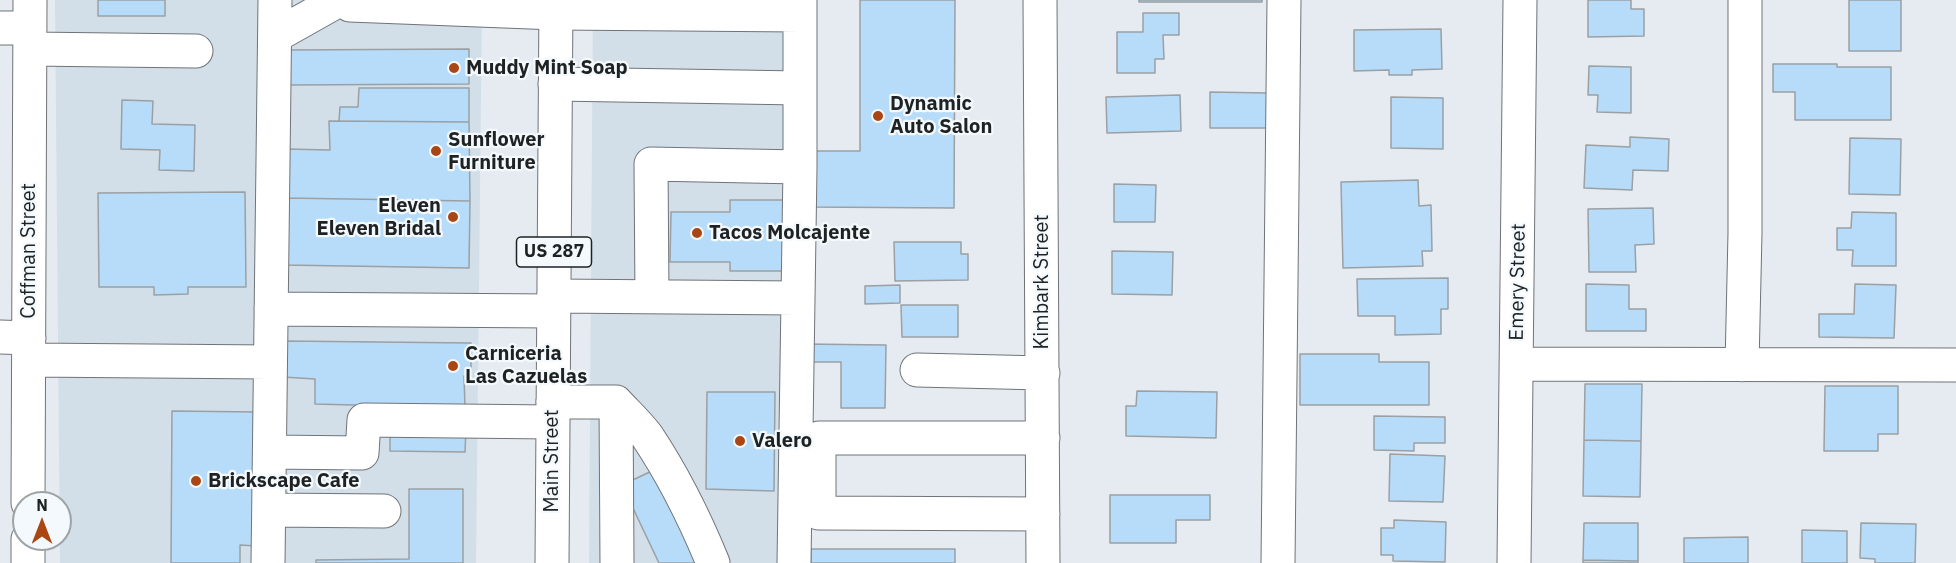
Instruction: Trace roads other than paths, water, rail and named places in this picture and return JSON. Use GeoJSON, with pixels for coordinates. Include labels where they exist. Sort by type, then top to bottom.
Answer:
{"type":"FeatureCollection","features":[{"type":"Feature","properties":{"kind":"main road"},"geometry":{"type":"LineString","coordinates":[[268,563],[275,0]]}},
{"type":"Feature","properties":{"kind":"main road"},"geometry":{"type":"LineString","coordinates":[[274,36],[339,0]]}},
{"type":"Feature","properties":{"kind":"main road"},"geometry":{"type":"LineString","coordinates":[[345,0],[350,5],[800,7],[794,563]]}},
{"type":"Feature","properties":{"kind":"main road","name":"Kimbark Street"},"geometry":{"type":"LineString","coordinates":[[1040,0],[1043,563]]}},
{"type":"Feature","properties":{"kind":"main road"},"geometry":{"type":"LineString","coordinates":[[1278,563],[1284,0]]}},
{"type":"Feature","properties":{"kind":"main road","name":"Emery Street"},"geometry":{"type":"LineString","coordinates":[[1514,563],[1520,0]]}},
{"type":"Feature","properties":{"kind":"main road"},"geometry":{"type":"LineString","coordinates":[[1742,365],[1745,222],[1745,0]]}},
{"type":"Feature","properties":{"kind":"main road","name":"Main Street"},"geometry":{"type":"LineString","coordinates":[[552,563],[556,7]]}},
{"type":"Feature","properties":{"kind":"main road"},"geometry":{"type":"LineString","coordinates":[[23,26],[196,51]]}},
{"type":"Feature","properties":{"kind":"main road","name":"Coffman Street"},"geometry":{"type":"LineString","coordinates":[[23,26],[19,345],[27,491]]}},
{"type":"Feature","properties":{"kind":"main road"},"geometry":{"type":"LineString","coordinates":[[555,84],[800,88]]}},
{"type":"Feature","properties":{"kind":"main road"},"geometry":{"type":"LineString","coordinates":[[652,297],[651,164],[800,167]]}},
{"type":"Feature","properties":{"kind":"main road"},"geometry":{"type":"LineString","coordinates":[[271,309],[553,304],[652,297],[797,298]]}},
{"type":"Feature","properties":{"kind":"main road"},"geometry":{"type":"LineString","coordinates":[[19,345],[270,362]]}},
{"type":"Feature","properties":{"kind":"main road"},"geometry":{"type":"LineString","coordinates":[[1516,364],[1956,365]]}},
{"type":"Feature","properties":{"kind":"main road"},"geometry":{"type":"LineString","coordinates":[[917,370],[1043,373]]}},
{"type":"Feature","properties":{"kind":"main road"},"geometry":{"type":"LineString","coordinates":[[270,452],[362,453],[364,420],[553,412],[616,402]]}},
{"type":"Feature","properties":{"kind":"main road"},"geometry":{"type":"LineString","coordinates":[[616,402],[617,563]]}},
{"type":"Feature","properties":{"kind":"main road"},"geometry":{"type":"LineString","coordinates":[[616,402],[645,434],[696,525],[713,563]]}},
{"type":"Feature","properties":{"kind":"main road"},"geometry":{"type":"LineString","coordinates":[[1043,438],[819,438],[819,513],[1043,514]]}},
{"type":"Feature","properties":{"kind":"main road"},"geometry":{"type":"LineString","coordinates":[[269,510],[384,511]]}},
{"type":"Feature","properties":{"kind":"place","name":"Muddy Mint Soap"},"geometry":{"type":"Point","coordinates":[454,68]}},
{"type":"Feature","properties":{"kind":"place","name":"Dynamic Auto Salon"},"geometry":{"type":"Point","coordinates":[878,116]}},
{"type":"Feature","properties":{"kind":"place","name":"Sunflower Furniture"},"geometry":{"type":"Point","coordinates":[436,151]}},
{"type":"Feature","properties":{"kind":"place","name":"Eleven Eleven Bridal"},"geometry":{"type":"Point","coordinates":[453,217]}},
{"type":"Feature","properties":{"kind":"place","name":"Tacos Molcajente"},"geometry":{"type":"Point","coordinates":[697,233]}},
{"type":"Feature","properties":{"kind":"place","name":"Carniceria Las Cazuelas"},"geometry":{"type":"Point","coordinates":[453,366]}},
{"type":"Feature","properties":{"kind":"place","name":"Valero"},"geometry":{"type":"Point","coordinates":[740,441]}},
{"type":"Feature","properties":{"kind":"place","name":"Brickscape Cafe"},"geometry":{"type":"Point","coordinates":[196,481]}}]}
